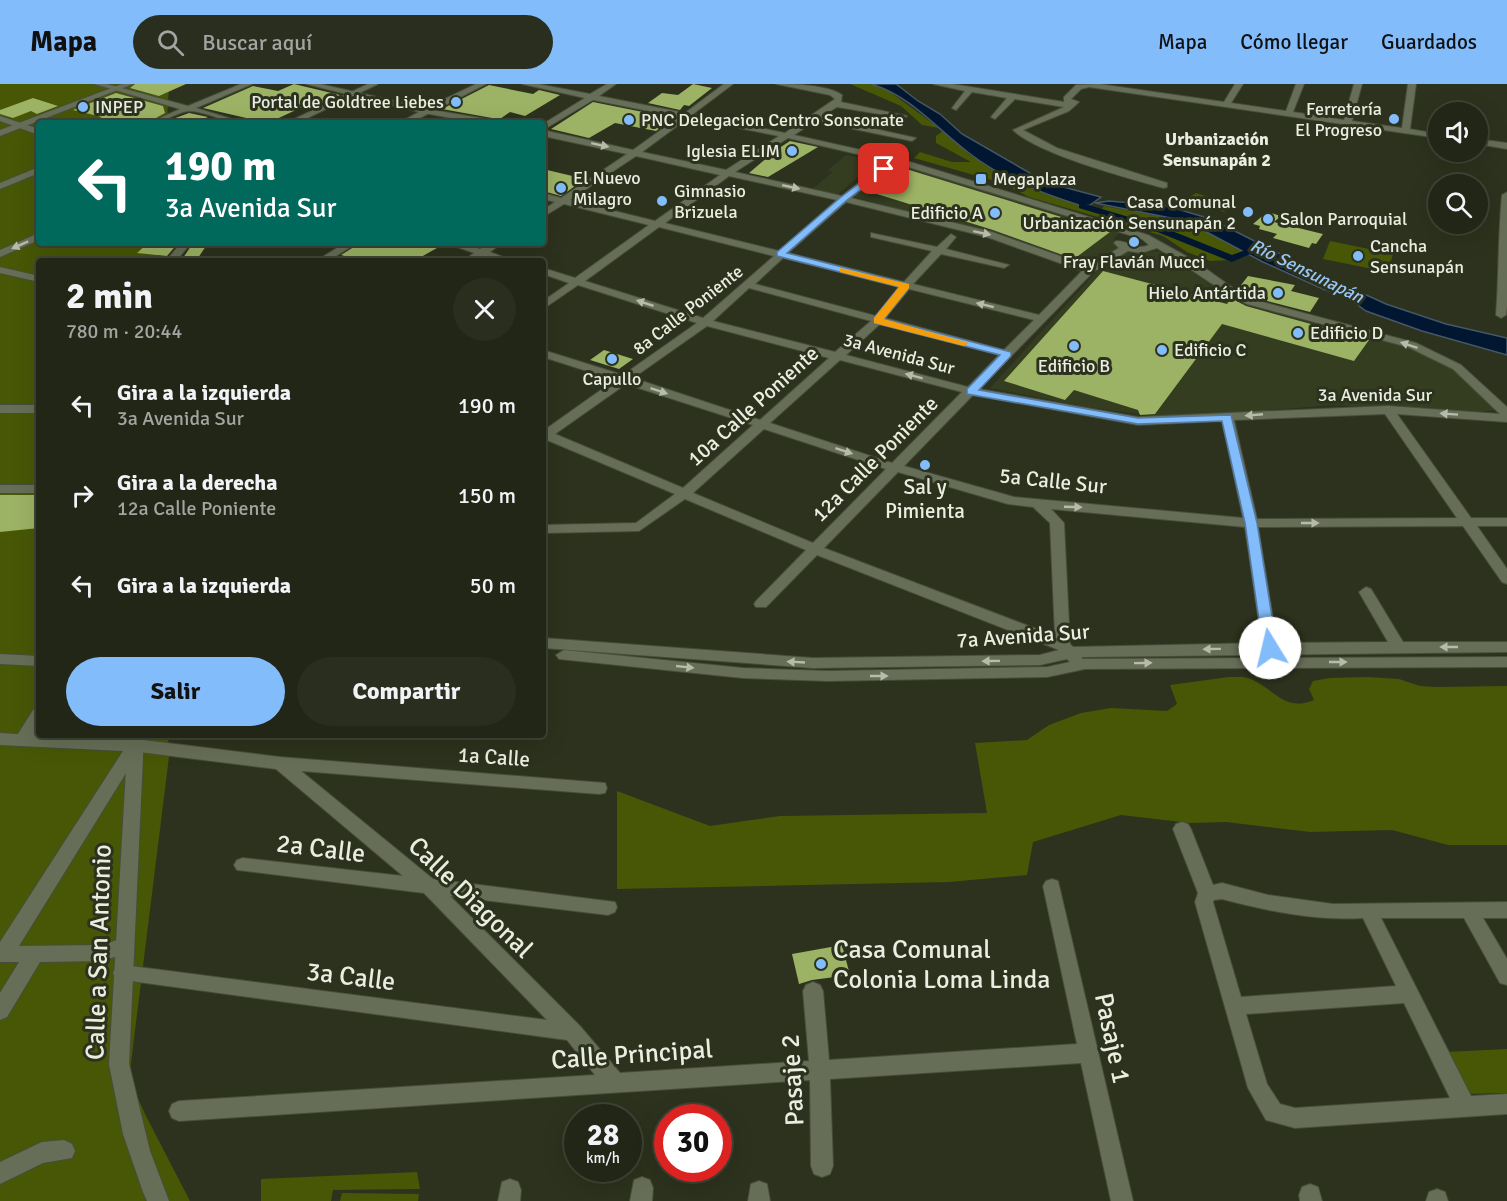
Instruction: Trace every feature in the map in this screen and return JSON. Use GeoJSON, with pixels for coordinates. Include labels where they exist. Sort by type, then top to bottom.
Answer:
{"type":"FeatureCollection","features":[{"type":"Feature","properties":{"kind":"street"},"geometry":{"type":"LineString","coordinates":[[98,84],[229,120]]}},
{"type":"Feature","properties":{"kind":"street"},"geometry":{"type":"LineString","coordinates":[[0,133],[129,84]]}},
{"type":"Feature","properties":{"kind":"street"},"geometry":{"type":"LineString","coordinates":[[160,120],[248,84]]}},
{"type":"Feature","properties":{"kind":"street"},"geometry":{"type":"LineString","coordinates":[[310,84],[476,120]]}},
{"type":"Feature","properties":{"kind":"street"},"geometry":{"type":"LineString","coordinates":[[297,120],[374,84]]}},
{"type":"Feature","properties":{"kind":"street"},"geometry":{"type":"LineString","coordinates":[[409,120],[482,84]]}},
{"type":"Feature","properties":{"kind":"street"},"geometry":{"type":"LineString","coordinates":[[526,84],[785,135],[894,160],[1134,234],[1154,242],[1191,263],[1236,295],[1251,302],[1412,345],[1433,354],[1457,367],[1507,416]]}},
{"type":"Feature","properties":{"kind":"street"},"geometry":{"type":"LineString","coordinates":[[546,126],[612,84]]}},
{"type":"Feature","properties":{"kind":"street"},"geometry":{"type":"LineString","coordinates":[[546,212],[635,153],[729,84]]}},
{"type":"Feature","properties":{"kind":"street"},"geometry":{"type":"LineString","coordinates":[[546,304],[728,173],[836,105],[839,99],[838,95],[780,84]]}},
{"type":"Feature","properties":{"kind":"street"},"geometry":{"type":"LineString","coordinates":[[939,84],[1068,105]]}},
{"type":"Feature","properties":{"kind":"street"},"geometry":{"type":"LineString","coordinates":[[1227,104],[1239,84]]}},
{"type":"Feature","properties":{"kind":"street"},"geometry":{"type":"LineString","coordinates":[[1289,113],[1300,84]]}},
{"type":"Feature","properties":{"kind":"street"},"geometry":{"type":"LineString","coordinates":[[1348,122],[1358,84]]}},
{"type":"Feature","properties":{"kind":"street"},"geometry":{"type":"LineString","coordinates":[[1406,130],[1412,84]]}},
{"type":"Feature","properties":{"kind":"street"},"geometry":{"type":"LineString","coordinates":[[1164,185],[1054,150],[1019,132],[1017,128],[1066,109],[1067,99],[1079,87],[1087,85],[1179,94],[1227,104],[1428,134]]}},
{"type":"Feature","properties":{"kind":"street"},"geometry":{"type":"LineString","coordinates":[[956,108],[970,89]]}},
{"type":"Feature","properties":{"kind":"street"},"geometry":{"type":"LineString","coordinates":[[995,117],[1013,96]]}},
{"type":"Feature","properties":{"kind":"street"},"geometry":{"type":"LineString","coordinates":[[836,105],[903,116]]}},
{"type":"Feature","properties":{"kind":"street"},"geometry":{"type":"LineString","coordinates":[[0,118],[36,131]]}},
{"type":"Feature","properties":{"kind":"street"},"geometry":{"type":"LineString","coordinates":[[814,118],[912,138]]}},
{"type":"Feature","properties":{"kind":"street"},"geometry":{"type":"LineString","coordinates":[[546,134],[844,198],[957,228],[989,234],[1089,270]]}},
{"type":"Feature","properties":{"kind":"street"},"geometry":{"type":"LineString","coordinates":[[1488,143],[1507,146]]}},
{"type":"Feature","properties":{"kind":"street","name":"8a Calle Poniente"},"geometry":{"type":"LineString","coordinates":[[546,435],[705,322],[844,198],[894,160]]}},
{"type":"Feature","properties":{"kind":"street"},"geometry":{"type":"LineString","coordinates":[[0,186],[36,171]]}},
{"type":"Feature","properties":{"kind":"street"},"geometry":{"type":"LineString","coordinates":[[1501,315],[1504,273],[1503,236],[1507,195]]}},
{"type":"Feature","properties":{"kind":"street"},"geometry":{"type":"LineString","coordinates":[[546,197],[1042,319]]}},
{"type":"Feature","properties":{"kind":"street"},"geometry":{"type":"LineString","coordinates":[[1134,234],[1126,235],[1118,240],[1126,248],[1150,249],[1154,246],[1154,242]]}},
{"type":"Feature","properties":{"kind":"street"},"geometry":{"type":"LineString","coordinates":[[874,235],[1004,266]]}},
{"type":"Feature","properties":{"kind":"street"},"geometry":{"type":"LineString","coordinates":[[0,254],[36,237]]}},
{"type":"Feature","properties":{"kind":"street","name":"10a Calle Poniente"},"geometry":{"type":"LineString","coordinates":[[546,529],[639,527],[685,492],[878,321],[906,286],[951,237]]}},
{"type":"Feature","properties":{"kind":"street"},"geometry":{"type":"LineString","coordinates":[[174,258],[184,246]]}},
{"type":"Feature","properties":{"kind":"street"},"geometry":{"type":"LineString","coordinates":[[326,258],[347,246]]}},
{"type":"Feature","properties":{"kind":"street"},"geometry":{"type":"LineString","coordinates":[[460,246],[499,258]]}},
{"type":"Feature","properties":{"kind":"street"},"geometry":{"type":"LineString","coordinates":[[473,258],[492,246]]}},
{"type":"Feature","properties":{"kind":"street","name":"12a Calle Poniente"},"geometry":{"type":"LineString","coordinates":[[761,604],[1089,270],[1126,248]]}},
{"type":"Feature","properties":{"kind":"street"},"geometry":{"type":"LineString","coordinates":[[0,270],[36,278]]}},
{"type":"Feature","properties":{"kind":"street","name":"3a Avenida Sur"},"geometry":{"type":"LineString","coordinates":[[546,273],[705,322],[971,391],[1138,421],[1388,410],[1507,416]]}},
{"type":"Feature","properties":{"kind":"street"},"geometry":{"type":"LineString","coordinates":[[748,285],[1008,354]]}},
{"type":"Feature","properties":{"kind":"street","name":"5a Calle Sur"},"geometry":{"type":"LineString","coordinates":[[546,354],[896,468],[993,497],[1038,505],[1111,509],[1251,523],[1507,522]]}},
{"type":"Feature","properties":{"kind":"street"},"geometry":{"type":"LineString","coordinates":[[0,410],[36,408]]}},
{"type":"Feature","properties":{"kind":"street"},"geometry":{"type":"LineString","coordinates":[[1388,410],[1507,579]]}},
{"type":"Feature","properties":{"kind":"street"},"geometry":{"type":"LineString","coordinates":[[1227,418],[1251,523],[1270,648]]}},
{"type":"Feature","properties":{"kind":"street"},"geometry":{"type":"LineString","coordinates":[[546,437],[685,492],[815,549],[1066,648],[1085,664]]}},
{"type":"Feature","properties":{"kind":"street"},"geometry":{"type":"LineString","coordinates":[[0,489],[36,489]]}},
{"type":"Feature","properties":{"kind":"street"},"geometry":{"type":"LineString","coordinates":[[1038,505],[1057,523],[1066,648]]}},
{"type":"Feature","properties":{"kind":"street"},"geometry":{"type":"LineString","coordinates":[[1366,592],[1399,648]]}},
{"type":"Feature","properties":{"kind":"street","name":"7a Avenida Sur"},"geometry":{"type":"LineString","coordinates":[[546,643],[813,663],[1040,660],[1057,658],[1066,648],[1507,647]]}},
{"type":"Feature","properties":{"kind":"street","name":"7a Avenida Sur"},"geometry":{"type":"LineString","coordinates":[[546,652],[743,673],[828,676],[1047,672],[1085,664],[1507,662]]}},
{"type":"Feature","properties":{"kind":"street"},"geometry":{"type":"LineString","coordinates":[[0,659],[36,661]]}},
{"type":"Feature","properties":{"kind":"street"},"geometry":{"type":"LineString","coordinates":[[22,740],[36,719]]}},
{"type":"Feature","properties":{"kind":"street"},"geometry":{"type":"LineString","coordinates":[[0,739],[135,740]]}},
{"type":"Feature","properties":{"kind":"street"},"geometry":{"type":"LineString","coordinates":[[1,954],[135,740]]}},
{"type":"Feature","properties":{"kind":"street","name":"1a Calle"},"geometry":{"type":"LineString","coordinates":[[135,740],[279,763],[599,788]]}},
{"type":"Feature","properties":{"kind":"street","name":"Calle a San Antonio"},"geometry":{"type":"LineString","coordinates":[[135,740],[119,1064],[129,1114],[147,1178],[158,1201]]}},
{"type":"Feature","properties":{"kind":"street","name":"Calle Diagonal"},"geometry":{"type":"LineString","coordinates":[[279,763],[428,886],[573,1032],[614,1082]]}},
{"type":"Feature","properties":{"kind":"street"},"geometry":{"type":"LineString","coordinates":[[1182,829],[1207,893],[1204,902],[1258,1088],[1273,1113],[1295,1118],[1464,1105],[1507,1104]]}},
{"type":"Feature","properties":{"kind":"street","name":"2a Calle"},"geometry":{"type":"LineString","coordinates":[[243,865],[608,907]]}},
{"type":"Feature","properties":{"kind":"street","name":"Pasaje 1"},"geometry":{"type":"LineString","coordinates":[[1052,886],[1122,1201]]}},
{"type":"Feature","properties":{"kind":"street"},"geometry":{"type":"LineString","coordinates":[[1207,893],[1222,891],[1268,903],[1333,912],[1507,910]]}},
{"type":"Feature","properties":{"kind":"street"},"geometry":{"type":"LineString","coordinates":[[1368,910],[1464,1105]]}},
{"type":"Feature","properties":{"kind":"street"},"geometry":{"type":"LineString","coordinates":[[1470,911],[1507,977]]}},
{"type":"Feature","properties":{"kind":"street"},"geometry":{"type":"LineString","coordinates":[[1,954],[101,953],[124,946]]}},
{"type":"Feature","properties":{"kind":"street"},"geometry":{"type":"LineString","coordinates":[[0,1011],[34,954]]}},
{"type":"Feature","properties":{"kind":"street","name":"3a Calle"},"geometry":{"type":"LineString","coordinates":[[123,973],[573,1032]]}},
{"type":"Feature","properties":{"kind":"street","name":"Pasaje 2"},"geometry":{"type":"LineString","coordinates":[[813,991],[820,1070],[822,1166]]}},
{"type":"Feature","properties":{"kind":"street"},"geometry":{"type":"LineString","coordinates":[[1235,1006],[1409,994]]}},
{"type":"Feature","properties":{"kind":"street","name":"Calle Principal"},"geometry":{"type":"LineString","coordinates":[[179,1111],[1088,1053]]}},
{"type":"Feature","properties":{"kind":"street"},"geometry":{"type":"LineString","coordinates":[[0,1173],[42,1154],[64,1151]]}},
{"type":"Feature","properties":{"kind":"shaded area"},"geometry":{"type":"Polygon","coordinates":[[[846,155],[877,161],[837,195],[811,190],[833,172],[828,170],[846,155]]]}},
{"type":"Feature","properties":{"kind":"shaded area"},"geometry":{"type":"Polygon","coordinates":[[[899,165],[1116,230],[1119,234],[1114,238],[1114,243],[1128,253],[1161,251],[1239,303],[1410,347],[1455,368],[1496,410],[1480,412],[1330,405],[1207,416],[1160,417],[1087,407],[990,388],[1099,269],[1019,242],[852,196],[899,165]]]}},
{"type":"Feature","properties":{"kind":"green space"},"geometry":{"type":"Polygon","coordinates":[[[0,84],[169,84],[167,120],[36,120],[36,246],[159,246],[158,258],[36,258],[36,738],[168,738],[169,757],[129,1079],[190,1201],[0,1201],[0,84]]]}},
{"type":"Feature","properties":{"kind":"green space"},"geometry":{"type":"Polygon","coordinates":[[[850,84],[871,84],[889,91],[939,128],[922,125],[901,106],[850,84]]]}},
{"type":"Feature","properties":{"kind":"green space"},"geometry":{"type":"Polygon","coordinates":[[[943,131],[970,155],[1029,188],[1100,211],[1104,206],[1186,221],[1245,252],[1231,257],[1178,233],[1230,260],[1210,261],[1187,252],[1163,236],[1029,197],[1002,183],[914,158],[920,152],[952,162],[971,162],[936,143],[936,136],[943,131]]]}},
{"type":"Feature","properties":{"kind":"green space"},"geometry":{"type":"Polygon","coordinates":[[[1196,193],[1234,205],[1224,212],[1185,200],[1196,193]]]}},
{"type":"Feature","properties":{"kind":"green space","name":"Cancha Sensunapán"},"geometry":{"type":"Polygon","coordinates":[[[1330,241],[1393,254],[1388,272],[1323,259],[1330,241]]]}},
{"type":"Feature","properties":{"kind":"green space"},"geometry":{"type":"Polygon","coordinates":[[[1229,677],[1250,679],[1281,699],[1295,703],[1314,700],[1309,689],[1313,681],[1330,678],[1399,679],[1420,686],[1436,687],[1507,686],[1507,845],[1448,845],[1392,830],[1310,832],[1226,822],[1190,823],[1121,815],[1033,842],[1027,875],[949,882],[617,889],[617,791],[710,826],[780,816],[987,813],[975,743],[1027,740],[1049,725],[1081,713],[1111,708],[1167,711],[1177,704],[1170,685],[1229,677]]]}},
{"type":"Feature","properties":{"kind":"green space"},"geometry":{"type":"Polygon","coordinates":[[[1507,1049],[1507,1093],[1466,1094],[1445,1052],[1507,1049]]]}},
{"type":"Feature","properties":{"kind":"green space"},"geometry":{"type":"Polygon","coordinates":[[[417,1172],[420,1189],[333,1190],[331,1201],[261,1201],[261,1179],[417,1172]]]}},
{"type":"Feature","properties":{"kind":"green space"},"geometry":{"type":"Polygon","coordinates":[[[342,1193],[419,1194],[418,1201],[340,1201],[342,1193]]]}},
{"type":"Feature","properties":{"kind":"water"},"geometry":{"type":"Polygon","coordinates":[[[871,84],[896,84],[940,114],[962,134],[1035,176],[1052,184],[1101,197],[1090,205],[1082,206],[1009,178],[957,144],[911,104],[871,84]]]}},
{"type":"Feature","properties":{"kind":"water","name":"Río Sensunapán"},"geometry":{"type":"Polygon","coordinates":[[[1109,201],[1167,206],[1211,219],[1386,304],[1446,324],[1507,338],[1507,355],[1422,331],[1366,311],[1348,298],[1263,262],[1186,221],[1095,203],[1109,201]]]}},
{"type":"Feature","properties":{"kind":"building"},"geometry":{"type":"Polygon","coordinates":[[[135,84],[186,84],[159,96],[130,88],[135,84]]]}},
{"type":"Feature","properties":{"kind":"building"},"geometry":{"type":"Polygon","coordinates":[[[294,84],[340,95],[318,105],[311,103],[274,120],[255,120],[203,108],[253,86],[278,91],[294,84]]]}},
{"type":"Feature","properties":{"kind":"building"},"geometry":{"type":"Polygon","coordinates":[[[693,84],[712,88],[689,106],[684,105],[680,110],[648,103],[662,93],[678,95],[693,84]]]}},
{"type":"Feature","properties":{"kind":"building"},"geometry":{"type":"Polygon","coordinates":[[[489,85],[533,94],[539,90],[560,95],[525,116],[510,112],[498,120],[442,109],[489,85]]]}},
{"type":"Feature","properties":{"kind":"building"},"geometry":{"type":"Polygon","coordinates":[[[116,93],[163,106],[165,113],[152,120],[95,120],[102,117],[73,110],[116,93]]]}},
{"type":"Feature","properties":{"kind":"building"},"geometry":{"type":"Polygon","coordinates":[[[33,98],[58,106],[37,114],[31,111],[13,118],[0,114],[0,110],[33,98]]]}},
{"type":"Feature","properties":{"kind":"building"},"geometry":{"type":"Polygon","coordinates":[[[593,102],[673,118],[656,131],[615,123],[589,138],[551,129],[593,102]]]}},
{"type":"Feature","properties":{"kind":"building"},"geometry":{"type":"Polygon","coordinates":[[[189,113],[208,117],[201,120],[170,120],[189,113]]]}},
{"type":"Feature","properties":{"kind":"building"},"geometry":{"type":"Polygon","coordinates":[[[790,141],[818,147],[768,177],[749,173],[769,156],[767,156],[790,141]]]}},
{"type":"Feature","properties":{"kind":"building","name":"Edificio A"},"geometry":{"type":"Polygon","coordinates":[[[903,168],[1110,232],[1074,259],[993,230],[864,190],[903,168]]]}},
{"type":"Feature","properties":{"kind":"building","name":"El Nuevo Milagro"},"geometry":{"type":"Polygon","coordinates":[[[546,170],[585,179],[561,196],[546,192],[546,170]]]}},
{"type":"Feature","properties":{"kind":"building"},"geometry":{"type":"Polygon","coordinates":[[[1267,212],[1281,216],[1274,222],[1323,234],[1316,244],[1312,243],[1309,248],[1273,238],[1277,234],[1259,229],[1260,226],[1253,224],[1267,212]]]}},
{"type":"Feature","properties":{"kind":"building"},"geometry":{"type":"Polygon","coordinates":[[[145,246],[175,246],[167,256],[137,253],[145,246]]]}},
{"type":"Feature","properties":{"kind":"building"},"geometry":{"type":"Polygon","coordinates":[[[191,246],[206,246],[198,258],[183,258],[191,246]]]}},
{"type":"Feature","properties":{"kind":"building"},"geometry":{"type":"Polygon","coordinates":[[[355,246],[440,246],[419,258],[352,258],[341,255],[355,246]]]}},
{"type":"Feature","properties":{"kind":"building"},"geometry":{"type":"Polygon","coordinates":[[[1103,271],[1227,304],[1231,298],[1246,306],[1369,340],[1354,361],[1222,324],[1155,414],[1140,415],[1138,410],[1074,390],[1065,400],[1004,381],[1103,271]]]}},
{"type":"Feature","properties":{"kind":"building","name":"Hielo Antártida"},"geometry":{"type":"Polygon","coordinates":[[[1248,276],[1295,285],[1291,291],[1319,298],[1310,312],[1256,298],[1238,289],[1248,276]]]}},
{"type":"Feature","properties":{"kind":"building","name":"Capullo"},"geometry":{"type":"Polygon","coordinates":[[[604,350],[633,359],[619,369],[590,360],[604,350]]]}},
{"type":"Feature","properties":{"kind":"building"},"geometry":{"type":"Polygon","coordinates":[[[0,495],[36,495],[36,528],[0,532],[0,495]]]}},
{"type":"Feature","properties":{"kind":"building","name":"Casa Comunal Colonia Loma Linda"},"geometry":{"type":"Polygon","coordinates":[[[842,945],[850,975],[799,984],[792,954],[842,945]]]}},
{"type":"Feature","properties":{"kind":"waterway","name":"Río Sensunapán"},"geometry":{"type":"LineString","coordinates":[[1082,206],[1158,229],[1232,259],[1259,248]]}},
{"type":"Feature","properties":{"kind":"slow traffic"},"geometry":{"type":"LineString","coordinates":[[844,270],[906,286],[878,321],[964,343]]}},
{"type":"Feature","properties":{"kind":"place","name":"Portal de Goldtree Liebes"},"geometry":{"type":"Point","coordinates":[456,102]}},
{"type":"Feature","properties":{"kind":"place","name":"INPEP"},"geometry":{"type":"Point","coordinates":[83,107]}},
{"type":"Feature","properties":{"kind":"place","name":"Ferretería El Progreso"},"geometry":{"type":"Point","coordinates":[1394,119]}},
{"type":"Feature","properties":{"kind":"place","name":"PNC Delegacion Centro Sonsonate"},"geometry":{"type":"Point","coordinates":[629,120]}},
{"type":"Feature","properties":{"kind":"place","name":"Iglesia ELIM"},"geometry":{"type":"Point","coordinates":[792,151]}},
{"type":"Feature","properties":{"kind":"place","name":"Megaplaza"},"geometry":{"type":"Point","coordinates":[981,179]}},
{"type":"Feature","properties":{"kind":"place","name":"El Nuevo Milagro"},"geometry":{"type":"Point","coordinates":[561,188]}},
{"type":"Feature","properties":{"kind":"place","name":"Gimnasio Brizuela"},"geometry":{"type":"Point","coordinates":[662,201]}},
{"type":"Feature","properties":{"kind":"place","name":"Casa Comunal Urbanización Sensunapán 2"},"geometry":{"type":"Point","coordinates":[1248,212]}},
{"type":"Feature","properties":{"kind":"place","name":"Edificio A"},"geometry":{"type":"Point","coordinates":[995,213]}},
{"type":"Feature","properties":{"kind":"place","name":"Salon Parroquial"},"geometry":{"type":"Point","coordinates":[1268,219]}},
{"type":"Feature","properties":{"kind":"place","name":"Fray Flavián Mucci"},"geometry":{"type":"Point","coordinates":[1134,242]}},
{"type":"Feature","properties":{"kind":"place","name":"Cancha Sensunapán"},"geometry":{"type":"Point","coordinates":[1358,256]}},
{"type":"Feature","properties":{"kind":"place","name":"Hielo Antártida"},"geometry":{"type":"Point","coordinates":[1278,293]}},
{"type":"Feature","properties":{"kind":"place","name":"Edificio D"},"geometry":{"type":"Point","coordinates":[1298,333]}},
{"type":"Feature","properties":{"kind":"place","name":"Edificio B"},"geometry":{"type":"Point","coordinates":[1074,346]}},
{"type":"Feature","properties":{"kind":"place","name":"Edificio C"},"geometry":{"type":"Point","coordinates":[1162,350]}},
{"type":"Feature","properties":{"kind":"place","name":"Capullo"},"geometry":{"type":"Point","coordinates":[612,359]}},
{"type":"Feature","properties":{"kind":"place","name":"Sal y Pimienta"},"geometry":{"type":"Point","coordinates":[925,465]}},
{"type":"Feature","properties":{"kind":"place","name":"Casa Comunal Colonia Loma Linda"},"geometry":{"type":"Point","coordinates":[821,964]}},
{"type":"Feature","properties":{"kind":"district","name":"Urbanización Sensunapán 2"},"geometry":{"type":"Point","coordinates":[1217,149]}},
{"type":"Feature","properties":{"kind":"route"},"geometry":{"type":"LineString","coordinates":[[884,169],[844,198],[781,254],[906,286],[878,321],[1008,354],[971,391],[1138,421],[1227,418],[1251,523],[1270,648]]}}]}
